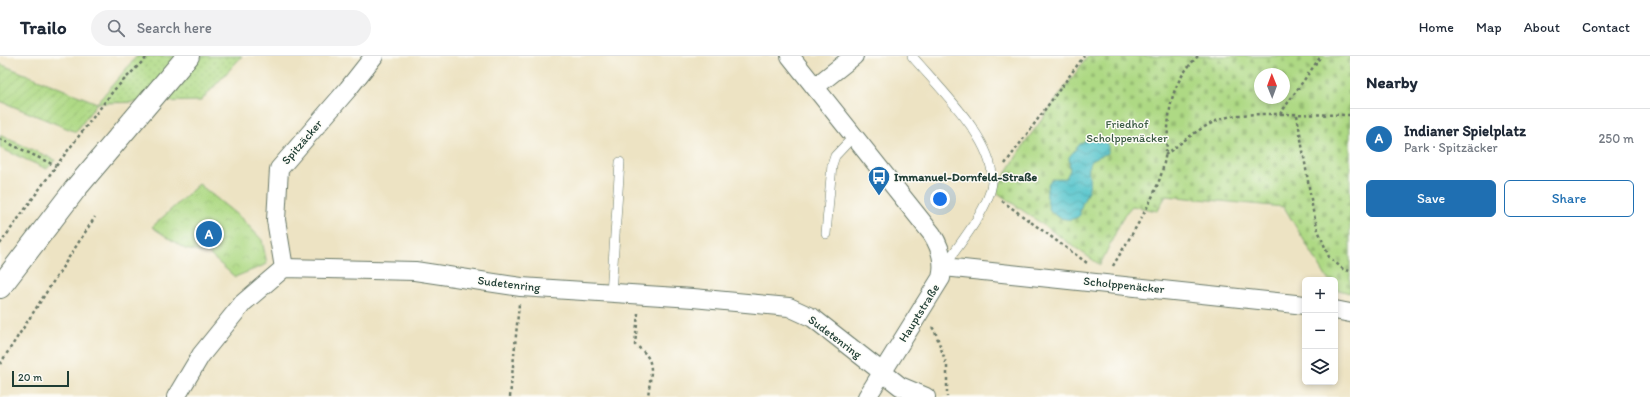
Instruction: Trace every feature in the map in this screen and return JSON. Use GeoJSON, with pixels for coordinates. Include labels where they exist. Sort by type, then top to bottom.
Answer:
{"type":"FeatureCollection","features":[{"type":"Feature","properties":{"kind":"main road"},"geometry":{"type":"LineString","coordinates":[[0,287],[76,188],[188,56]]}},
{"type":"Feature","properties":{"kind":"street","name":"Spitzäcker"},"geometry":{"type":"LineString","coordinates":[[284,268],[276,220],[279,169],[348,89],[374,56]]}},
{"type":"Feature","properties":{"kind":"street"},"geometry":{"type":"LineString","coordinates":[[790,56],[932,234],[939,245],[944,267]]}},
{"type":"Feature","properties":{"kind":"street"},"geometry":{"type":"LineString","coordinates":[[815,87],[854,56]]}},
{"type":"Feature","properties":{"kind":"street","name":"Scholppenäcker"},"geometry":{"type":"LineString","coordinates":[[944,267],[1302,305]]}},
{"type":"Feature","properties":{"kind":"street","name":"Hauptstraße"},"geometry":{"type":"LineString","coordinates":[[867,397],[918,314],[935,290],[944,267]]}},
{"type":"Feature","properties":{"kind":"street","name":"Sudetenring"},"geometry":{"type":"LineString","coordinates":[[284,268],[414,271],[521,287],[789,307],[813,318],[900,386],[926,397]]}},
{"type":"Feature","properties":{"kind":"street"},"geometry":{"type":"LineString","coordinates":[[176,397],[201,355],[243,303],[284,268]]}},
{"type":"Feature","properties":{"kind":"street"},"geometry":{"type":"LineString","coordinates":[[1338,311],[1350,313]]}},
{"type":"Feature","properties":{"kind":"lane"},"geometry":{"type":"LineString","coordinates":[[912,56],[961,113],[983,142],[989,158],[992,181],[983,208],[967,235],[944,267]]}},
{"type":"Feature","properties":{"kind":"lane"},"geometry":{"type":"LineString","coordinates":[[826,234],[832,165],[835,156],[854,136]]}},
{"type":"Feature","properties":{"kind":"lane"},"geometry":{"type":"LineString","coordinates":[[611,293],[620,162]]}},
{"type":"Feature","properties":{"kind":"path"},"geometry":{"type":"LineString","coordinates":[[0,244],[56,166],[114,90],[148,56]]}},
{"type":"Feature","properties":{"kind":"path"},"geometry":{"type":"LineString","coordinates":[[992,181],[1084,56]]}},
{"type":"Feature","properties":{"kind":"path"},"geometry":{"type":"LineString","coordinates":[[989,193],[1088,263],[1103,283],[1150,201],[1160,175],[1165,155],[1169,112],[1174,89],[1191,63],[1198,56]]}},
{"type":"Feature","properties":{"kind":"path"},"geometry":{"type":"LineString","coordinates":[[1280,114],[1322,56]]}},
{"type":"Feature","properties":{"kind":"path"},"geometry":{"type":"LineString","coordinates":[[1165,155],[1204,127],[1239,115],[1350,115]]}},
{"type":"Feature","properties":{"kind":"path"},"geometry":{"type":"LineString","coordinates":[[1297,115],[1313,211],[1318,230],[1329,257],[1343,270],[1350,271]]}},
{"type":"Feature","properties":{"kind":"path"},"geometry":{"type":"LineString","coordinates":[[0,139],[56,166]]}},
{"type":"Feature","properties":{"kind":"path"},"geometry":{"type":"LineString","coordinates":[[0,364],[95,217]]}},
{"type":"Feature","properties":{"kind":"path"},"geometry":{"type":"LineString","coordinates":[[510,397],[521,287]]}},
{"type":"Feature","properties":{"kind":"path"},"geometry":{"type":"LineString","coordinates":[[639,295],[635,345],[646,352],[651,361],[648,397]]}},
{"type":"Feature","properties":{"kind":"path"},"geometry":{"type":"LineString","coordinates":[[918,314],[935,331],[947,366],[948,397]]}},
{"type":"Feature","properties":{"kind":"green space"},"geometry":{"type":"Polygon","coordinates":[[[137,56],[242,56],[201,101],[97,103],[137,56]]]}},
{"type":"Feature","properties":{"kind":"green space","name":"Friedhof Scholppenäcker"},"geometry":{"type":"Polygon","coordinates":[[[1088,56],[1350,56],[1350,293],[1338,290],[1338,277],[1326,277],[1284,207],[1166,196],[1157,211],[1132,206],[1124,215],[1100,265],[995,191],[1027,140],[1088,56]]]}},
{"type":"Feature","properties":{"kind":"green space"},"geometry":{"type":"Polygon","coordinates":[[[0,64],[97,103],[76,132],[0,101],[0,64]]]}},
{"type":"Feature","properties":{"kind":"green space"},"geometry":{"type":"Polygon","coordinates":[[[0,135],[55,160],[47,169],[0,148],[0,135]]]}},
{"type":"Feature","properties":{"kind":"green space"},"geometry":{"type":"Polygon","coordinates":[[[199,184],[242,219],[262,240],[267,264],[235,277],[209,254],[185,249],[152,227],[199,184]]]}},
{"type":"Feature","properties":{"kind":"water"},"geometry":{"type":"Polygon","coordinates":[[[1089,138],[1104,140],[1108,146],[1108,153],[1095,158],[1091,162],[1089,171],[1089,188],[1082,204],[1080,215],[1073,219],[1060,218],[1050,210],[1049,207],[1047,194],[1049,182],[1056,178],[1066,178],[1070,170],[1069,157],[1080,144],[1089,138]]]}},
{"type":"Feature","properties":{"kind":"place","name":"Immanuel-Dornfeld-Straße"},"geometry":{"type":"Point","coordinates":[879,196]}},
{"type":"Feature","properties":{"kind":"place","name":"Indianer Spielplatz"},"geometry":{"type":"Point","coordinates":[209,234]}}]}
